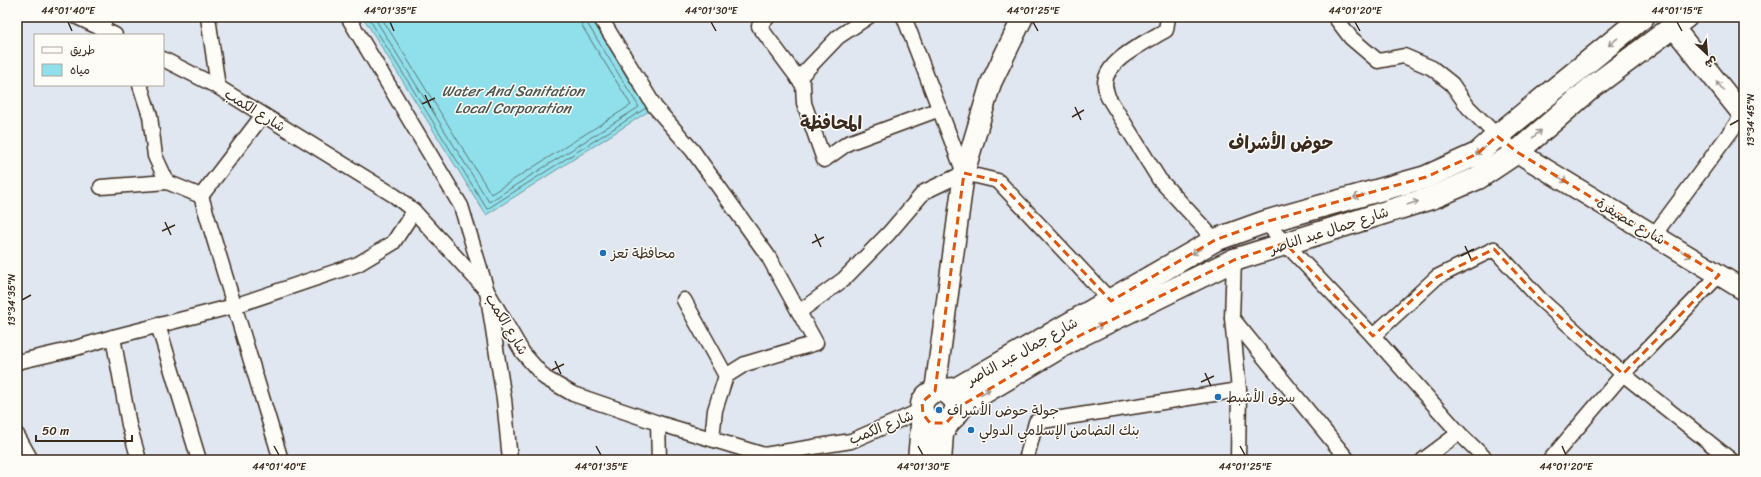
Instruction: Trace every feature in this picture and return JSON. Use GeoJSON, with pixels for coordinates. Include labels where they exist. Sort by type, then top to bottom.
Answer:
{"type":"FeatureCollection","features":[{"type":"Feature","properties":{"kind":"main road"},"geometry":{"type":"LineString","coordinates":[[938,391],[964,173],[991,83],[1023,17]]}},
{"type":"Feature","properties":{"kind":"main road","name":"شارع جمال عبد الناصر"},"geometry":{"type":"LineString","coordinates":[[938,391],[956,389],[1216,240],[1265,222],[1426,177],[1477,154],[1643,17]]}},
{"type":"Feature","properties":{"kind":"main road"},"geometry":{"type":"LineString","coordinates":[[1680,22],[1743,116]]}},
{"type":"Feature","properties":{"kind":"main road","name":"شارع جمال عبد الناصر"},"geometry":{"type":"LineString","coordinates":[[940,460],[942,434],[964,404],[1078,336],[1234,260],[1434,197],[1478,178],[1517,152],[1591,88],[1680,22]]}},
{"type":"Feature","properties":{"kind":"main road","name":"شارع عصيفرة"},"geometry":{"type":"LineString","coordinates":[[1517,152],[1744,290]]}},
{"type":"Feature","properties":{"kind":"main road"},"geometry":{"type":"LineString","coordinates":[[919,460],[922,402],[925,397],[938,391],[947,392],[955,400],[956,411],[953,418],[941,425],[935,425],[926,419],[922,412]]}},
{"type":"Feature","properties":{"kind":"street"},"geometry":{"type":"LineString","coordinates":[[77,17],[104,23],[114,34]]}},
{"type":"Feature","properties":{"kind":"street"},"geometry":{"type":"LineString","coordinates":[[208,17],[218,87]]}},
{"type":"Feature","properties":{"kind":"street"},"geometry":{"type":"LineString","coordinates":[[348,17],[461,206],[487,291],[504,398],[510,460]]}},
{"type":"Feature","properties":{"kind":"street"},"geometry":{"type":"LineString","coordinates":[[600,17],[655,108],[693,151],[768,256],[816,343],[745,364],[726,376],[715,410],[712,439]]}},
{"type":"Feature","properties":{"kind":"street"},"geometry":{"type":"LineString","coordinates":[[768,17],[759,26],[803,85],[804,103],[824,160],[848,143],[940,110]]}},
{"type":"Feature","properties":{"kind":"street"},"geometry":{"type":"LineString","coordinates":[[798,79],[838,37],[868,17]]}},
{"type":"Feature","properties":{"kind":"street"},"geometry":{"type":"LineString","coordinates":[[904,17],[964,173]]}},
{"type":"Feature","properties":{"kind":"street"},"geometry":{"type":"LineString","coordinates":[[1168,17],[1166,30],[1118,59],[1108,74],[1105,84],[1108,97],[1159,179],[1216,240]]}},
{"type":"Feature","properties":{"kind":"street"},"geometry":{"type":"LineString","coordinates":[[1335,17],[1351,38],[1378,60],[1404,56],[1432,68],[1452,84],[1468,107],[1497,136],[1517,152]]}},
{"type":"Feature","properties":{"kind":"street","name":"شارع الكمب"},"geometry":{"type":"LineString","coordinates":[[164,60],[218,87],[395,196],[414,211],[487,291],[523,353],[545,378],[573,394],[658,423],[764,455],[851,441],[922,412]]}},
{"type":"Feature","properties":{"kind":"street"},"geometry":{"type":"LineString","coordinates":[[140,86],[150,116],[155,156],[167,182]]}},
{"type":"Feature","properties":{"kind":"street"},"geometry":{"type":"LineString","coordinates":[[201,196],[263,115]]}},
{"type":"Feature","properties":{"kind":"street"},"geometry":{"type":"LineString","coordinates":[[1654,235],[1743,116]]}},
{"type":"Feature","properties":{"kind":"street"},"geometry":{"type":"LineString","coordinates":[[799,312],[844,279],[889,233],[924,192],[964,173],[998,181],[1111,301]]}},
{"type":"Feature","properties":{"kind":"street"},"geometry":{"type":"LineString","coordinates":[[101,187],[167,182],[201,196]]}},
{"type":"Feature","properties":{"kind":"street"},"geometry":{"type":"LineString","coordinates":[[201,196],[281,460]]}},
{"type":"Feature","properties":{"kind":"street"},"geometry":{"type":"LineString","coordinates":[[17,362],[70,350],[113,337],[234,306],[358,264],[393,243],[414,211]]}},
{"type":"Feature","properties":{"kind":"street"},"geometry":{"type":"LineString","coordinates":[[1265,222],[1373,336],[1459,432],[1487,460]]}},
{"type":"Feature","properties":{"kind":"street"},"geometry":{"type":"LineString","coordinates":[[1373,336],[1437,277],[1494,249],[1540,299],[1623,374],[1731,460]]}},
{"type":"Feature","properties":{"kind":"street"},"geometry":{"type":"LineString","coordinates":[[1234,260],[1232,318],[1239,390],[1238,460]]}},
{"type":"Feature","properties":{"kind":"street"},"geometry":{"type":"LineString","coordinates":[[1550,460],[1623,374],[1719,275]]}},
{"type":"Feature","properties":{"kind":"street"},"geometry":{"type":"LineString","coordinates":[[684,300],[726,376]]}},
{"type":"Feature","properties":{"kind":"street"},"geometry":{"type":"LineString","coordinates":[[1232,318],[1348,460]]}},
{"type":"Feature","properties":{"kind":"street"},"geometry":{"type":"LineString","coordinates":[[158,325],[199,460]]}},
{"type":"Feature","properties":{"kind":"street"},"geometry":{"type":"LineString","coordinates":[[113,337],[130,425],[139,460]]}},
{"type":"Feature","properties":{"kind":"street"},"geometry":{"type":"LineString","coordinates":[[1026,460],[1036,422],[1239,390]]}},
{"type":"Feature","properties":{"kind":"street"},"geometry":{"type":"LineString","coordinates":[[658,423],[659,460]]}},
{"type":"Feature","properties":{"kind":"street"},"geometry":{"type":"LineString","coordinates":[[1423,460],[1459,432]]}},
{"type":"Feature","properties":{"kind":"street"},"geometry":{"type":"LineString","coordinates":[[17,436],[31,460]]}},
{"type":"Feature","properties":{"kind":"highlighted area"},"geometry":{"type":"Polygon","coordinates":[[[1497,136],[1517,152],[1719,275],[1623,374],[1540,299],[1494,249],[1437,277],[1373,336],[1285,243],[1234,260],[1079,336],[964,404],[946,423],[930,423],[923,414],[922,402],[935,391],[964,173],[998,181],[1111,301],[1215,240],[1265,222],[1426,177],[1477,154],[1497,136]]]}},
{"type":"Feature","properties":{"kind":"water","name":"Water And Sanitation Local Corporation"},"geometry":{"type":"Polygon","coordinates":[[[363,17],[594,17],[652,109],[486,215],[363,17]]]}},
{"type":"Feature","properties":{"kind":"place","name":"محافظة تعز"},"geometry":{"type":"Point","coordinates":[603,253]}},
{"type":"Feature","properties":{"kind":"place","name":"سوق الأشبط"},"geometry":{"type":"Point","coordinates":[1218,397]}},
{"type":"Feature","properties":{"kind":"place","name":"جولة حوض الأشراف"},"geometry":{"type":"Point","coordinates":[939,410]}},
{"type":"Feature","properties":{"kind":"place","name":"بنك التضامن الإسلامي الدولي"},"geometry":{"type":"Point","coordinates":[971,430]}},
{"type":"Feature","properties":{"kind":"district","name":"المحافظة"},"geometry":{"type":"Point","coordinates":[831,123]}},
{"type":"Feature","properties":{"kind":"district","name":"حوض الأشراف"},"geometry":{"type":"Point","coordinates":[1281,143]}}]}
